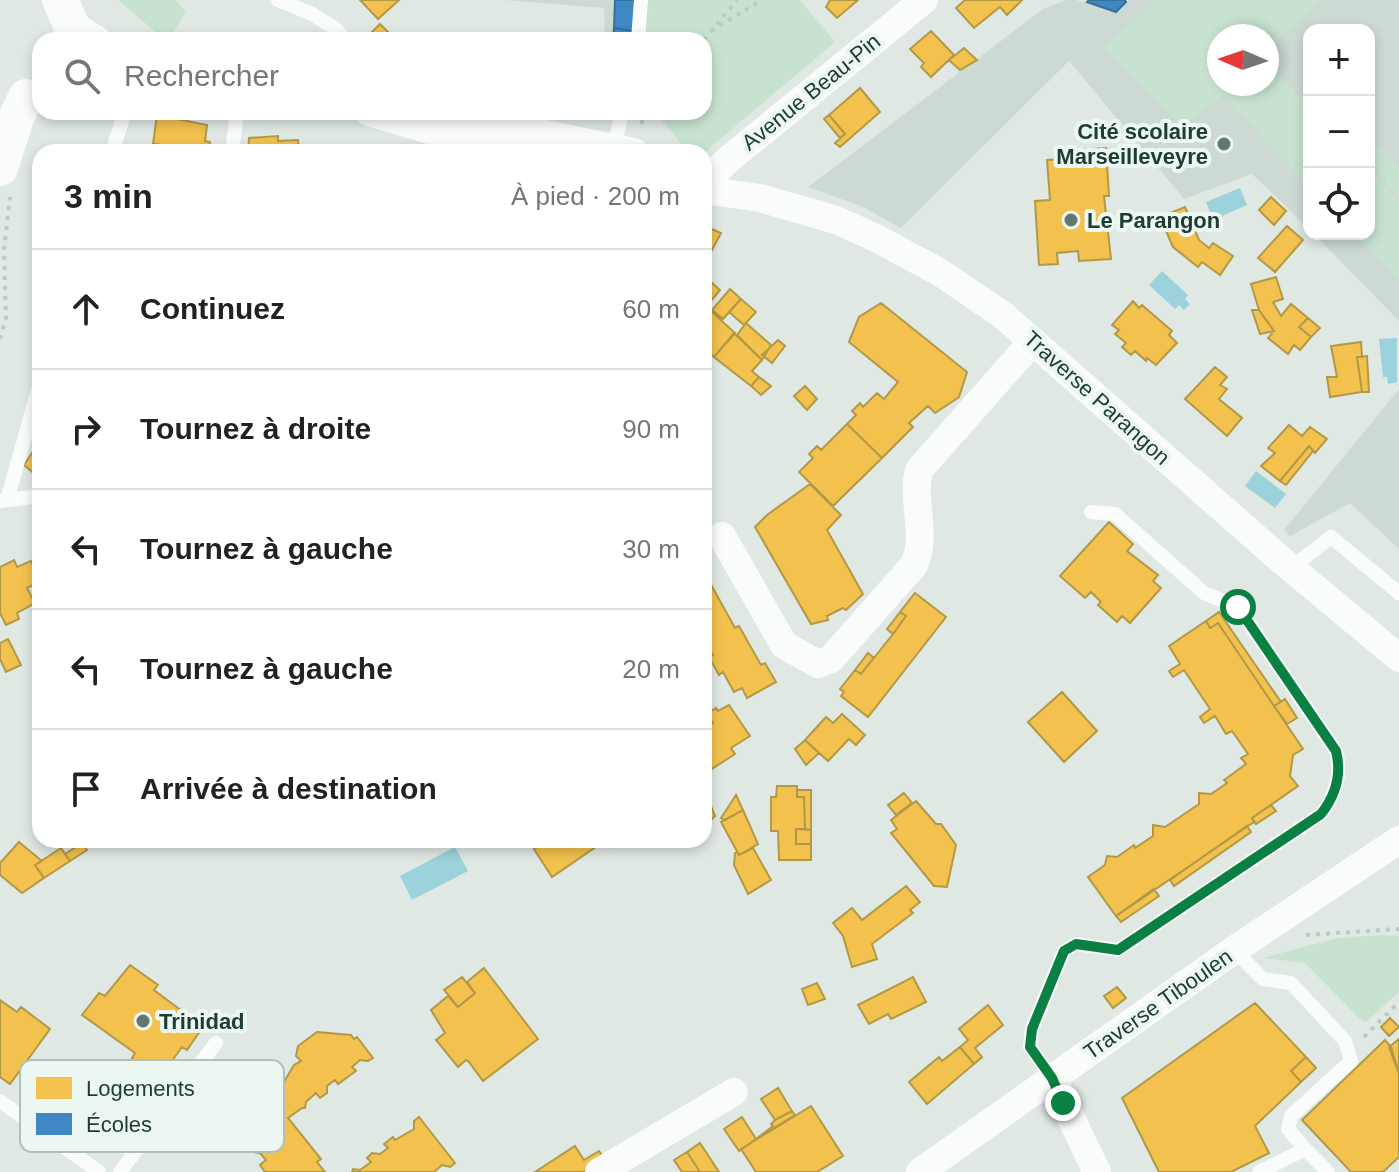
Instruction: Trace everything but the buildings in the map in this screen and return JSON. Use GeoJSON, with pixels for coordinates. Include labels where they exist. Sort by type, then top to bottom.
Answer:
{"type":"FeatureCollection","features":[{"type":"Feature","properties":{"kind":"street","name":"Avenue Beau-Pin"},"geometry":{"type":"LineString","coordinates":[[712,177],[924,0]]}},
{"type":"Feature","properties":{"kind":"street"},"geometry":{"type":"LineString","coordinates":[[0,168],[22,95]]}},
{"type":"Feature","properties":{"kind":"street"},"geometry":{"type":"LineString","coordinates":[[396,120],[486,144]]}},
{"type":"Feature","properties":{"kind":"street"},"geometry":{"type":"LineString","coordinates":[[475,120],[592,144]]}},
{"type":"Feature","properties":{"kind":"street","name":"Traverse Parangon"},"geometry":{"type":"LineString","coordinates":[[712,183],[836,220],[941,273],[1004,316],[1291,568],[1399,658]]}},
{"type":"Feature","properties":{"kind":"street"},"geometry":{"type":"LineString","coordinates":[[722,536],[784,645],[818,664],[831,659],[914,565],[920,554],[915,485],[919,470],[1033,341]]}},
{"type":"Feature","properties":{"kind":"street","name":"Traverse Tiboulen"},"geometry":{"type":"LineString","coordinates":[[920,1172],[1234,950],[1399,840]]}},
{"type":"Feature","properties":{"kind":"street"},"geometry":{"type":"LineString","coordinates":[[1052,1078],[1097,1172]]}},
{"type":"Feature","properties":{"kind":"street"},"geometry":{"type":"LineString","coordinates":[[599,1172],[734,1092]]}},
{"type":"Feature","properties":{"kind":"lane"},"geometry":{"type":"LineString","coordinates":[[278,0],[312,14],[333,32]]}},
{"type":"Feature","properties":{"kind":"lane"},"geometry":{"type":"LineString","coordinates":[[639,32],[641,0]]}},
{"type":"Feature","properties":{"kind":"lane"},"geometry":{"type":"LineString","coordinates":[[115,144],[122,120]]}},
{"type":"Feature","properties":{"kind":"lane"},"geometry":{"type":"LineString","coordinates":[[233,144],[236,120]]}},
{"type":"Feature","properties":{"kind":"lane"},"geometry":{"type":"LineString","coordinates":[[623,120],[625,144]]}},
{"type":"Feature","properties":{"kind":"lane"},"geometry":{"type":"LineString","coordinates":[[32,409],[4,500],[32,497]]}},
{"type":"Feature","properties":{"kind":"lane"},"geometry":{"type":"LineString","coordinates":[[1052,1078],[1030,1047],[1032,1029],[1064,951],[1076,944],[1118,950],[1321,814],[1330,803],[1340,768],[1336,751],[1238,607],[1204,593],[1115,514],[1091,512]]}},
{"type":"Feature","properties":{"kind":"lane"},"geometry":{"type":"LineString","coordinates":[[1291,568],[1331,537],[1399,593]]}},
{"type":"Feature","properties":{"kind":"lane"},"geometry":{"type":"LineString","coordinates":[[1234,950],[1263,979],[1291,983],[1345,1041],[1350,1051],[1351,1061],[1291,1116],[1288,1129],[1328,1172]]}},
{"type":"Feature","properties":{"kind":"lane"},"geometry":{"type":"LineString","coordinates":[[203,1060],[216,1043]]}},
{"type":"Feature","properties":{"kind":"lane"},"geometry":{"type":"LineString","coordinates":[[0,1101],[20,1115]]}},
{"type":"Feature","properties":{"kind":"lane"},"geometry":{"type":"LineString","coordinates":[[1259,1172],[1305,1149]]}},
{"type":"Feature","properties":{"kind":"lane"},"geometry":{"type":"LineString","coordinates":[[71,1152],[99,1172]]}},
{"type":"Feature","properties":{"kind":"lane"},"geometry":{"type":"LineString","coordinates":[[120,1172],[135,1152]]}},
{"type":"Feature","properties":{"kind":"path"},"geometry":{"type":"LineString","coordinates":[[711,31],[737,0]]}},
{"type":"Feature","properties":{"kind":"path"},"geometry":{"type":"LineString","coordinates":[[711,31],[762,0]]}},
{"type":"Feature","properties":{"kind":"path"},"geometry":{"type":"LineString","coordinates":[[0,339],[6,318],[5,222]]}},
{"type":"Feature","properties":{"kind":"path"},"geometry":{"type":"LineString","coordinates":[[1299,936],[1399,929]]}},
{"type":"Feature","properties":{"kind":"path"},"geometry":{"type":"LineString","coordinates":[[1377,1023],[1399,1002]]}},
{"type":"Feature","properties":{"kind":"shaded area"},"geometry":{"type":"Polygon","coordinates":[[[504,0],[649,0],[647,32],[605,32],[604,8],[504,0]]]}},
{"type":"Feature","properties":{"kind":"shaded area","name":"Cité scolaire Marseilleveyre"},"geometry":{"type":"Polygon","coordinates":[[[1066,0],[1116,12],[1129,0],[1399,0],[1399,321],[1320,240],[1375,240],[1375,24],[1303,24],[1303,223],[1252,174],[1184,199],[1069,61],[901,228],[863,207],[808,187],[1043,9],[1066,0]]]}},
{"type":"Feature","properties":{"kind":"shaded area"},"geometry":{"type":"Polygon","coordinates":[[[1399,389],[1399,549],[1350,503],[1290,536],[1284,530],[1399,389]]]}},
{"type":"Feature","properties":{"kind":"green space"},"geometry":{"type":"Polygon","coordinates":[[[118,0],[175,0],[186,11],[174,32],[156,32],[118,0]]]}},
{"type":"Feature","properties":{"kind":"green space"},"geometry":{"type":"Polygon","coordinates":[[[649,0],[800,0],[835,42],[712,146],[681,144],[662,120],[712,120],[712,32],[647,32],[649,0]]]}},
{"type":"Feature","properties":{"kind":"green space"},"geometry":{"type":"Polygon","coordinates":[[[1158,0],[1319,0],[1279,38],[1279,24],[1207,24],[1207,96],[1220,96],[1183,128],[1104,47],[1158,0]]]}},
{"type":"Feature","properties":{"kind":"green space"},"geometry":{"type":"Polygon","coordinates":[[[1279,76],[1303,101],[1303,180],[1224,96],[1279,96],[1279,76]]]}},
{"type":"Feature","properties":{"kind":"green space"},"geometry":{"type":"Polygon","coordinates":[[[1375,141],[1399,166],[1399,195],[1375,170],[1375,141]]]}},
{"type":"Feature","properties":{"kind":"green space"},"geometry":{"type":"Polygon","coordinates":[[[1375,175],[1399,201],[1399,279],[1360,240],[1375,240],[1375,175]]]}},
{"type":"Feature","properties":{"kind":"green space"},"geometry":{"type":"Polygon","coordinates":[[[1399,936],[1399,992],[1366,1022],[1305,963],[1263,958],[1337,938],[1399,936]]]}},
{"type":"Feature","properties":{"kind":"water"},"geometry":{"type":"Polygon","coordinates":[[[1240,188],[1247,205],[1224,215],[1220,222],[1213,220],[1206,202],[1240,188]]]}},
{"type":"Feature","properties":{"kind":"water"},"geometry":{"type":"Polygon","coordinates":[[[1162,271],[1188,295],[1185,299],[1190,304],[1184,310],[1179,305],[1175,309],[1149,285],[1162,271]]]}},
{"type":"Feature","properties":{"kind":"water"},"geometry":{"type":"Polygon","coordinates":[[[1397,338],[1397,382],[1388,384],[1387,377],[1383,377],[1379,339],[1397,338]]]}},
{"type":"Feature","properties":{"kind":"water"},"geometry":{"type":"Polygon","coordinates":[[[1256,471],[1286,494],[1275,508],[1245,486],[1256,471]]]}},
{"type":"Feature","properties":{"kind":"water"},"geometry":{"type":"Polygon","coordinates":[[[453,848],[468,871],[412,900],[400,876],[453,848]]]}},
{"type":"Feature","properties":{"kind":"place","name":"Cité scolaire Marseilleveyre"},"geometry":{"type":"Point","coordinates":[1224,144]}},
{"type":"Feature","properties":{"kind":"place","name":"Le Parangon"},"geometry":{"type":"Point","coordinates":[1071,220]}},
{"type":"Feature","properties":{"kind":"place","name":"Trinidad"},"geometry":{"type":"Point","coordinates":[143,1021]}},
{"type":"Feature","properties":{"kind":"route"},"geometry":{"type":"LineString","coordinates":[[1063,1103],[1052,1078],[1030,1047],[1032,1029],[1064,951],[1076,944],[1118,950],[1321,814],[1330,803],[1336,787],[1340,768],[1336,751],[1238,607]]}}]}
